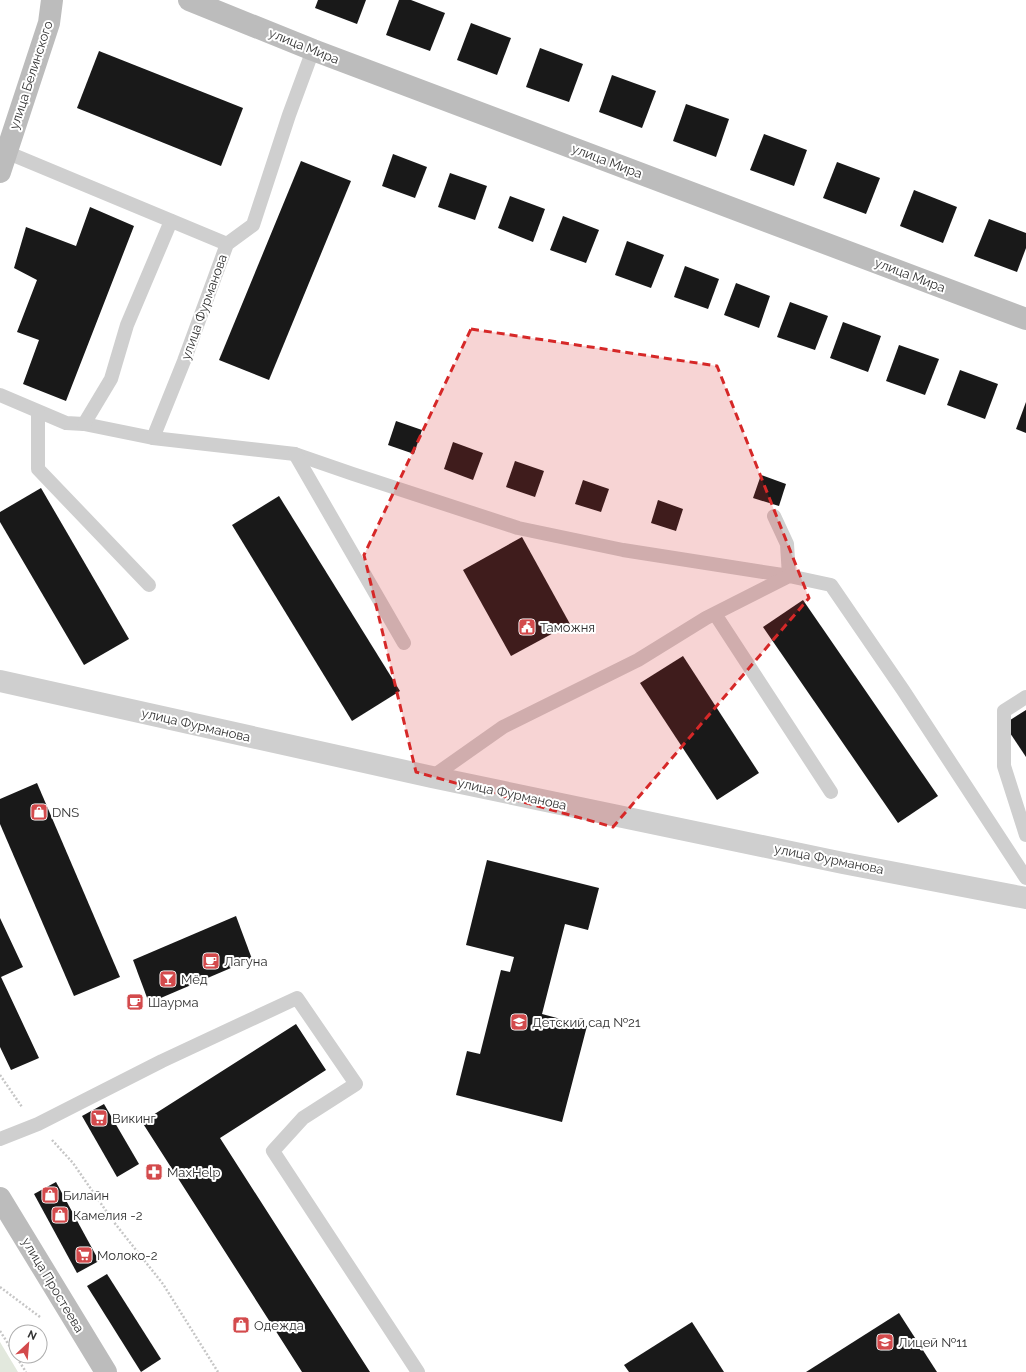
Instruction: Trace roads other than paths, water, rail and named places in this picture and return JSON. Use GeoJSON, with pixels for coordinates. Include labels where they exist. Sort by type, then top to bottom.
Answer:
{"type":"FeatureCollection","features":[{"type":"Feature","properties":{"kind":"main road","name":"улица Белинского"},"geometry":{"type":"LineString","coordinates":[[3,162],[49,23],[52,0]]}},
{"type":"Feature","properties":{"kind":"main road","name":"улица Мира"},"geometry":{"type":"LineString","coordinates":[[189,0],[313,50],[1026,319]]}},
{"type":"Feature","properties":{"kind":"main road","name":"улица Простеева"},"geometry":{"type":"LineString","coordinates":[[0,1198],[106,1372]]}},
{"type":"Feature","properties":{"kind":"street","name":"улица Фурманова"},"geometry":{"type":"LineString","coordinates":[[0,681],[432,777],[843,862],[1026,898]]}},
{"type":"Feature","properties":{"kind":"lane","name":"улица Фурманова"},"geometry":{"type":"LineString","coordinates":[[153,438],[184,361],[227,244],[253,225],[289,115],[313,50]]}},
{"type":"Feature","properties":{"kind":"lane"},"geometry":{"type":"LineString","coordinates":[[3,162],[171,221],[227,244]]}},
{"type":"Feature","properties":{"kind":"lane"},"geometry":{"type":"LineString","coordinates":[[84,424],[111,379],[127,325],[171,221]]}},
{"type":"Feature","properties":{"kind":"lane"},"geometry":{"type":"LineString","coordinates":[[0,395],[66,423],[84,424],[153,438],[295,454],[360,477],[518,528],[623,550],[789,576],[831,585],[903,690],[1026,878]]}},
{"type":"Feature","properties":{"kind":"lane"},"geometry":{"type":"LineString","coordinates":[[38,412],[38,469],[149,585]]}},
{"type":"Feature","properties":{"kind":"lane"},"geometry":{"type":"LineString","coordinates":[[295,454],[404,643]]}},
{"type":"Feature","properties":{"kind":"lane"},"geometry":{"type":"LineString","coordinates":[[774,516],[787,544],[789,576]]}},
{"type":"Feature","properties":{"kind":"lane"},"geometry":{"type":"LineString","coordinates":[[432,777],[503,727],[638,660],[715,614],[789,576]]}},
{"type":"Feature","properties":{"kind":"lane"},"geometry":{"type":"LineString","coordinates":[[715,614],[830,792]]}},
{"type":"Feature","properties":{"kind":"lane"},"geometry":{"type":"LineString","coordinates":[[1026,697],[1004,712],[1004,766],[1026,835]]}},
{"type":"Feature","properties":{"kind":"lane"},"geometry":{"type":"LineString","coordinates":[[0,1139],[38,1124],[162,1061],[297,998],[356,1084],[304,1118],[273,1151],[418,1372]]}},
{"type":"Feature","properties":{"kind":"place","name":"Таможня"},"geometry":{"type":"Point","coordinates":[527,627]}},
{"type":"Feature","properties":{"kind":"place","name":"DNS"},"geometry":{"type":"Point","coordinates":[39,812]}},
{"type":"Feature","properties":{"kind":"place","name":"Лагуна"},"geometry":{"type":"Point","coordinates":[211,961]}},
{"type":"Feature","properties":{"kind":"place","name":"Мёд"},"geometry":{"type":"Point","coordinates":[168,979]}},
{"type":"Feature","properties":{"kind":"place","name":"Шаурма"},"geometry":{"type":"Point","coordinates":[135,1002]}},
{"type":"Feature","properties":{"kind":"place","name":"Детский сад №21"},"geometry":{"type":"Point","coordinates":[519,1022]}},
{"type":"Feature","properties":{"kind":"place","name":"Викинг"},"geometry":{"type":"Point","coordinates":[99,1118]}},
{"type":"Feature","properties":{"kind":"place","name":"MaxHelp"},"geometry":{"type":"Point","coordinates":[154,1172]}},
{"type":"Feature","properties":{"kind":"place","name":"Билайн"},"geometry":{"type":"Point","coordinates":[50,1195]}},
{"type":"Feature","properties":{"kind":"place","name":"Камелия -2"},"geometry":{"type":"Point","coordinates":[60,1215]}},
{"type":"Feature","properties":{"kind":"place","name":"Молоко-2"},"geometry":{"type":"Point","coordinates":[84,1255]}},
{"type":"Feature","properties":{"kind":"place","name":"Одежда"},"geometry":{"type":"Point","coordinates":[241,1325]}},
{"type":"Feature","properties":{"kind":"place","name":"Лицей №11"},"geometry":{"type":"Point","coordinates":[885,1342]}}]}
